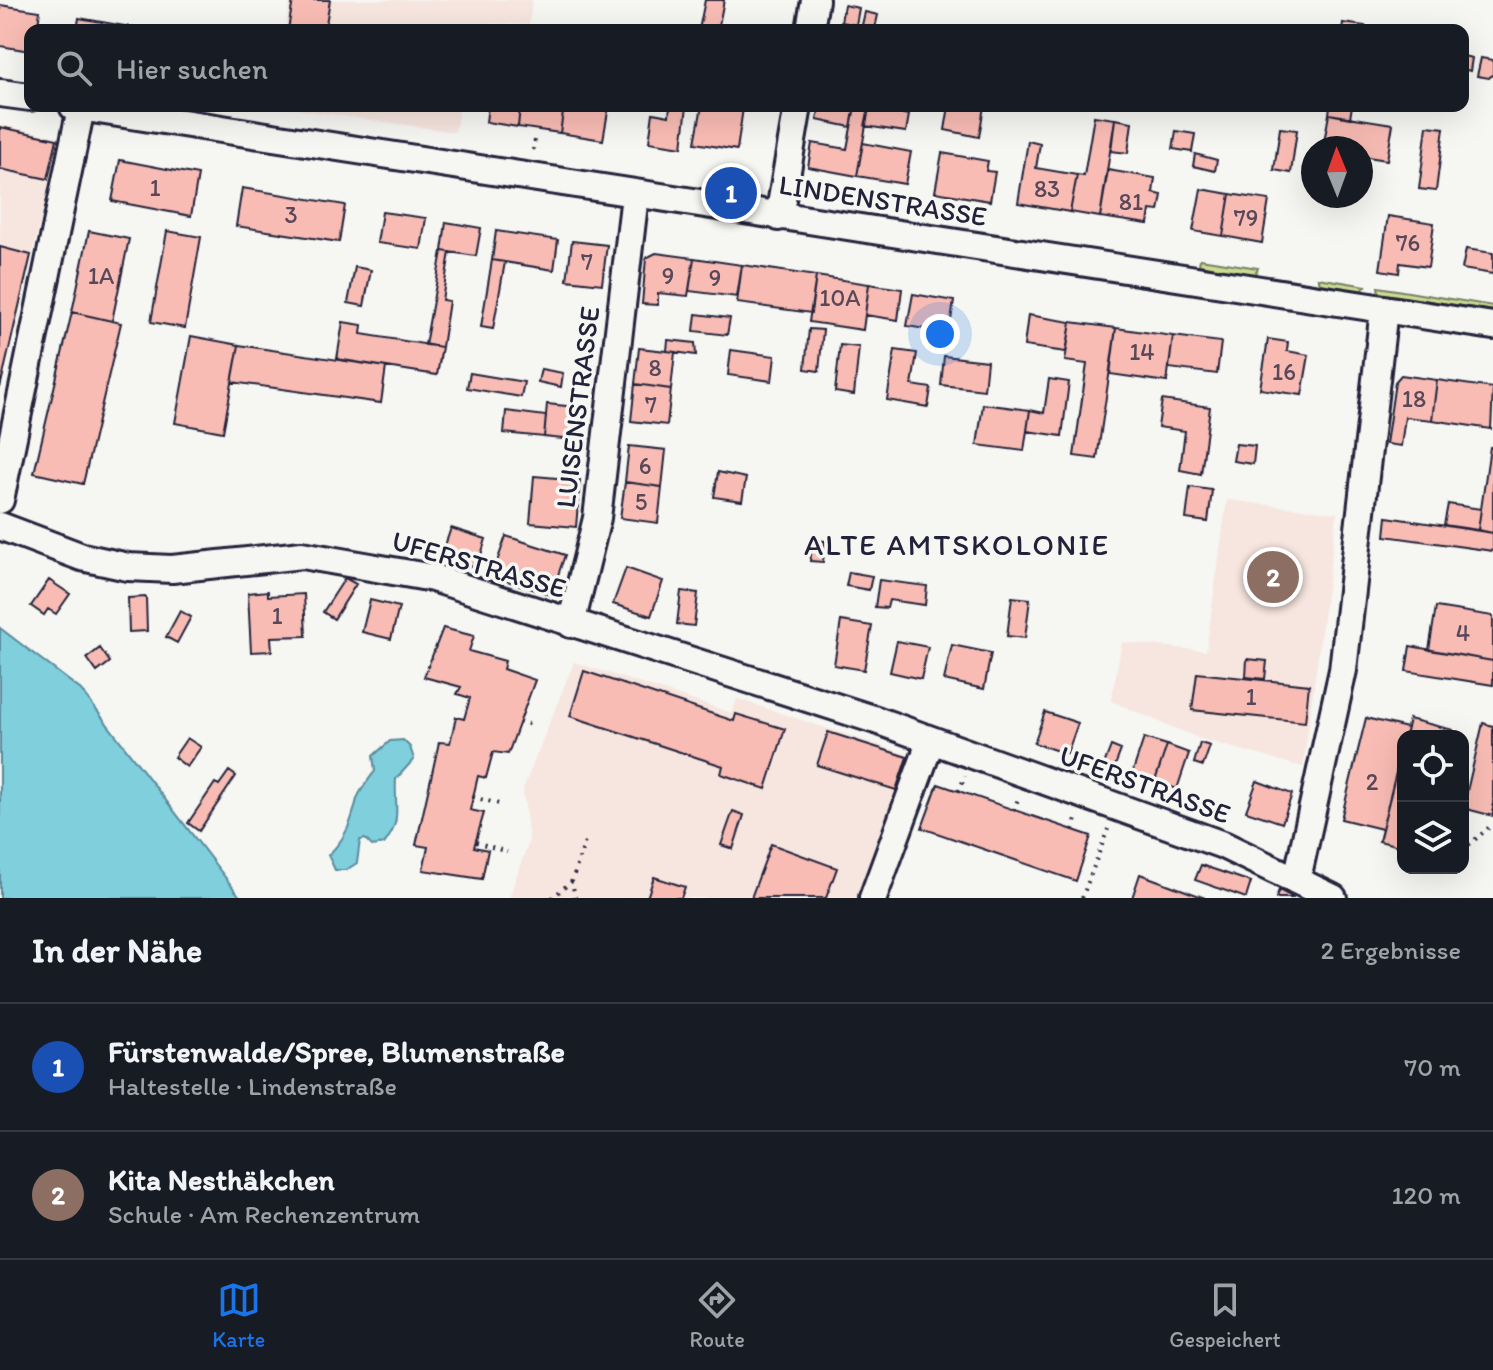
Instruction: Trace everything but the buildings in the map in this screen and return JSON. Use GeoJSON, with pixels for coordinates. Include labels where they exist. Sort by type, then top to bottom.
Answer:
{"type":"FeatureCollection","features":[{"type":"Feature","properties":{"kind":"street"},"geometry":{"type":"LineString","coordinates":[[811,24],[815,0]]}},
{"type":"Feature","properties":{"kind":"street"},"geometry":{"type":"LineString","coordinates":[[0,93],[24,96]]}},
{"type":"Feature","properties":{"kind":"street"},"geometry":{"type":"LineString","coordinates":[[0,500],[76,112]]}},
{"type":"Feature","properties":{"kind":"street","name":"LINDENSTRASSE"},"geometry":{"type":"LineString","coordinates":[[109,112],[1493,326]]}},
{"type":"Feature","properties":{"kind":"street"},"geometry":{"type":"LineString","coordinates":[[779,217],[797,112]]}},
{"type":"Feature","properties":{"kind":"street","name":"LUISENSTRASSE"},"geometry":{"type":"LineString","coordinates":[[571,624],[597,518],[635,195]]}},
{"type":"Feature","properties":{"kind":"street"},"geometry":{"type":"LineString","coordinates":[[1297,879],[1343,670],[1384,309]]}},
{"type":"Feature","properties":{"kind":"street","name":"UFERSTRASSE"},"geometry":{"type":"LineString","coordinates":[[0,526],[82,557],[128,567],[172,569],[302,555],[433,578],[931,740],[1223,845],[1333,898]]}},
{"type":"Feature","properties":{"kind":"street"},"geometry":{"type":"LineString","coordinates":[[873,898],[931,740]]}},
{"type":"Feature","properties":{"kind":"path"},"geometry":{"type":"LineString","coordinates":[[533,150],[535,140]]}},
{"type":"Feature","properties":{"kind":"path"},"geometry":{"type":"LineString","coordinates":[[519,722],[532,725]]}},
{"type":"Feature","properties":{"kind":"path"},"geometry":{"type":"LineString","coordinates":[[473,797],[503,805]]}},
{"type":"Feature","properties":{"kind":"path"},"geometry":{"type":"LineString","coordinates":[[1082,898],[1116,806]]}},
{"type":"Feature","properties":{"kind":"path"},"geometry":{"type":"LineString","coordinates":[[1469,845],[1493,824]]}},
{"type":"Feature","properties":{"kind":"path"},"geometry":{"type":"LineString","coordinates":[[575,898],[572,881],[585,841]]}},
{"type":"Feature","properties":{"kind":"path"},"geometry":{"type":"LineString","coordinates":[[476,842],[507,852]]}},
{"type":"Feature","properties":{"kind":"path"},"geometry":{"type":"LineString","coordinates":[[552,898],[572,881]]}},
{"type":"Feature","properties":{"kind":"shaded area"},"geometry":{"type":"Polygon","coordinates":[[[290,0],[532,0],[529,24],[286,24],[290,0]]]}},
{"type":"Feature","properties":{"kind":"shaded area"},"geometry":{"type":"Polygon","coordinates":[[[315,112],[459,112],[455,132],[315,112]]]}},
{"type":"Feature","properties":{"kind":"shaded area"},"geometry":{"type":"Polygon","coordinates":[[[0,125],[60,137],[0,391],[0,125]]]}},
{"type":"Feature","properties":{"kind":"shaded area"},"geometry":{"type":"Polygon","coordinates":[[[1227,500],[1337,513],[1303,767],[1198,738],[1111,701],[1122,642],[1206,651],[1227,500]]]}},
{"type":"Feature","properties":{"kind":"shaded area"},"geometry":{"type":"Polygon","coordinates":[[[574,662],[732,713],[737,699],[909,755],[858,898],[509,898],[529,841],[523,789],[574,662]]]}},
{"type":"Feature","properties":{"kind":"green space"},"geometry":{"type":"Polygon","coordinates":[[[1200,259],[1258,268],[1255,274],[1199,265],[1200,259]]]}},
{"type":"Feature","properties":{"kind":"green space"},"geometry":{"type":"Polygon","coordinates":[[[1318,278],[1366,286],[1362,291],[1321,285],[1318,278]]]}},
{"type":"Feature","properties":{"kind":"green space"},"geometry":{"type":"Polygon","coordinates":[[[1378,287],[1493,306],[1493,311],[1379,293],[1378,287]]]}},
{"type":"Feature","properties":{"kind":"water"},"geometry":{"type":"Polygon","coordinates":[[[0,628],[81,690],[241,898],[0,898],[0,628]]]}},
{"type":"Feature","properties":{"kind":"water"},"geometry":{"type":"Polygon","coordinates":[[[403,740],[410,747],[414,759],[396,779],[396,820],[390,836],[384,844],[372,846],[365,839],[360,840],[357,863],[346,870],[335,870],[328,855],[344,836],[358,796],[375,771],[373,756],[390,741],[403,740]]]}},
{"type":"Feature","properties":{"kind":"place","name":"Fürstenwalde/Spree, Blumenstraße"},"geometry":{"type":"Point","coordinates":[731,193]}},
{"type":"Feature","properties":{"kind":"place","name":"Kita Nesthäkchen"},"geometry":{"type":"Point","coordinates":[1273,577]}},
{"type":"Feature","properties":{"kind":"district","name":"ALTE AMTSKOLONIE"},"geometry":{"type":"Point","coordinates":[957,545]}}]}
